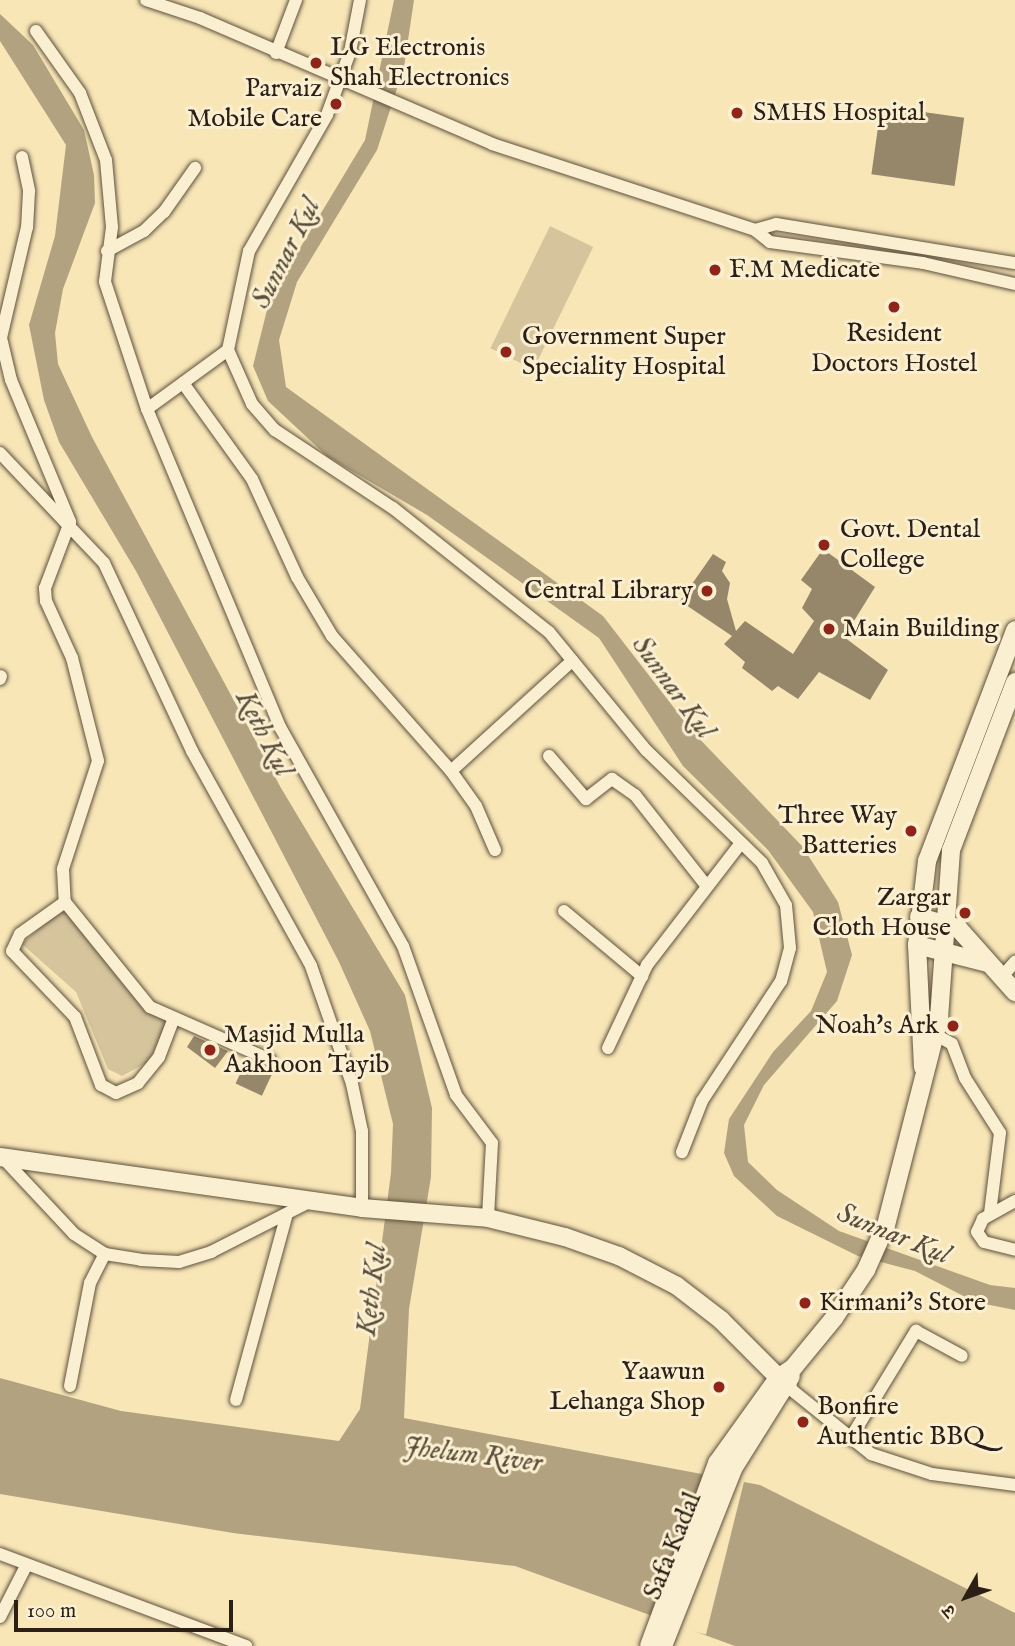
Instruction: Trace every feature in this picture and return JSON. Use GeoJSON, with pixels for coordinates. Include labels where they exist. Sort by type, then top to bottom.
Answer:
{"type":"FeatureCollection","features":[{"type":"Feature","properties":{"kind":"main road"},"geometry":{"type":"LineString","coordinates":[[923,1067],[916,945],[927,861],[948,797],[1015,630]]}},
{"type":"Feature","properties":{"kind":"main road"},"geometry":{"type":"LineString","coordinates":[[649,1646],[726,1465],[793,1367],[866,1270],[886,1225],[923,1067],[936,1035],[951,850],[1015,682]]}},
{"type":"Feature","properties":{"kind":"main road"},"geometry":{"type":"LineString","coordinates":[[919,917],[944,920],[958,928],[1000,979],[1015,992]]}},
{"type":"Feature","properties":{"kind":"main road"},"geometry":{"type":"LineString","coordinates":[[916,945],[986,963]]}},
{"type":"Feature","properties":{"kind":"main road"},"geometry":{"type":"LineString","coordinates":[[1,1157],[165,1183],[316,1198],[369,1209],[442,1217],[488,1218],[619,1256],[677,1286],[721,1320],[783,1382]]}},
{"type":"Feature","properties":{"kind":"main road","name":"Safa Kadal"},"geometry":{"type":"LineString","coordinates":[[663,1646],[726,1465]]}},
{"type":"Feature","properties":{"kind":"street"},"geometry":{"type":"LineString","coordinates":[[146,0],[492,144],[755,230],[775,244],[923,264],[1015,284]]}},
{"type":"Feature","properties":{"kind":"street"},"geometry":{"type":"LineString","coordinates":[[276,53],[296,0]]}},
{"type":"Feature","properties":{"kind":"street"},"geometry":{"type":"LineString","coordinates":[[360,0],[341,80],[248,251],[228,350],[252,404],[275,430],[470,564],[550,632],[646,750],[762,863],[786,905],[790,948],[781,981],[702,1101],[682,1152]]}},
{"type":"Feature","properties":{"kind":"street"},"geometry":{"type":"LineString","coordinates":[[36,31],[62,64],[95,125],[110,195],[107,251],[109,299],[146,409],[280,727],[403,946],[456,1095],[492,1143],[488,1218]]}},
{"type":"Feature","properties":{"kind":"street"},"geometry":{"type":"LineString","coordinates":[[22,157],[29,191],[27,227],[3,302],[1,338],[11,380],[70,522],[45,588],[46,601],[72,658],[98,761],[64,869],[65,902],[132,989],[173,1020],[224,1036],[270,1060]]}},
{"type":"Feature","properties":{"kind":"street"},"geometry":{"type":"LineString","coordinates":[[107,251],[144,231],[195,168]]}},
{"type":"Feature","properties":{"kind":"street"},"geometry":{"type":"LineString","coordinates":[[755,230],[776,224],[1015,263]]}},
{"type":"Feature","properties":{"kind":"street"},"geometry":{"type":"LineString","coordinates":[[146,409],[228,350]]}},
{"type":"Feature","properties":{"kind":"street"},"geometry":{"type":"LineString","coordinates":[[183,383],[252,479],[297,578],[332,636],[451,771],[476,806],[495,850]]}},
{"type":"Feature","properties":{"kind":"street"},"geometry":{"type":"LineString","coordinates":[[0,453],[70,522],[123,595],[192,751],[311,966],[352,1084],[362,1131],[369,1209]]}},
{"type":"Feature","properties":{"kind":"street"},"geometry":{"type":"LineString","coordinates":[[451,771],[572,661]]}},
{"type":"Feature","properties":{"kind":"street"},"geometry":{"type":"LineString","coordinates":[[549,756],[586,799],[612,779],[635,795],[705,884]]}},
{"type":"Feature","properties":{"kind":"street"},"geometry":{"type":"LineString","coordinates":[[608,1048],[642,976],[705,884],[741,843]]}},
{"type":"Feature","properties":{"kind":"street"},"geometry":{"type":"LineString","coordinates":[[65,902],[20,934],[12,951],[75,1017],[101,1085],[116,1093],[138,1083],[159,1057],[173,1020]]}},
{"type":"Feature","properties":{"kind":"street"},"geometry":{"type":"LineString","coordinates":[[564,911],[642,976]]}},
{"type":"Feature","properties":{"kind":"street"},"geometry":{"type":"LineString","coordinates":[[1000,979],[1015,962]]}},
{"type":"Feature","properties":{"kind":"street"},"geometry":{"type":"LineString","coordinates":[[936,1035],[952,1044],[965,1078],[999,1133],[990,1213],[977,1236],[1015,1250]]}},
{"type":"Feature","properties":{"kind":"street"},"geometry":{"type":"LineString","coordinates":[[1,1157],[39,1202],[105,1254],[179,1262],[286,1217],[316,1198]]}},
{"type":"Feature","properties":{"kind":"street"},"geometry":{"type":"LineString","coordinates":[[990,1213],[1015,1201]]}},
{"type":"Feature","properties":{"kind":"street"},"geometry":{"type":"LineString","coordinates":[[236,1400],[286,1217]]}},
{"type":"Feature","properties":{"kind":"street"},"geometry":{"type":"LineString","coordinates":[[70,1386],[90,1283],[105,1254]]}},
{"type":"Feature","properties":{"kind":"street"},"geometry":{"type":"LineString","coordinates":[[849,1439],[916,1331],[962,1356]]}},
{"type":"Feature","properties":{"kind":"street"},"geometry":{"type":"LineString","coordinates":[[783,1382],[849,1439],[899,1466],[1015,1485]]}},
{"type":"Feature","properties":{"kind":"street"},"geometry":{"type":"LineString","coordinates":[[0,1554],[26,1566],[246,1646]]}},
{"type":"Feature","properties":{"kind":"street"},"geometry":{"type":"LineString","coordinates":[[0,1617],[26,1566]]}},
{"type":"Feature","properties":{"kind":"shaded area"},"geometry":{"type":"Polygon","coordinates":[[[550,226],[593,247],[534,369],[490,348],[550,226]]]}},
{"type":"Feature","properties":{"kind":"shaded area"},"geometry":{"type":"Polygon","coordinates":[[[65,905],[170,1022],[148,1062],[122,1076],[108,1069],[76,992],[22,944],[65,905]]]}},
{"type":"Feature","properties":{"kind":"water"},"geometry":{"type":"Polygon","coordinates":[[[394,0],[414,0],[404,67],[377,150],[297,282],[279,340],[286,387],[603,616],[692,731],[802,846],[838,902],[852,955],[837,1001],[764,1085],[744,1125],[748,1162],[777,1190],[839,1231],[990,1285],[1015,1288],[1015,1310],[975,1302],[915,1271],[858,1256],[777,1216],[734,1176],[724,1153],[729,1119],[773,1052],[811,1011],[827,972],[813,912],[768,850],[683,766],[599,638],[427,515],[328,457],[268,401],[253,366],[270,298],[365,140],[394,0]]]}},
{"type":"Feature","properties":{"kind":"water","name":"Jhelum River"},"geometry":{"type":"Polygon","coordinates":[[[0,14],[33,45],[84,130],[94,175],[95,203],[63,289],[55,333],[58,364],[92,437],[281,788],[405,995],[432,1108],[431,1177],[409,1309],[404,1418],[760,1485],[1015,1613],[1015,1646],[735,1646],[515,1566],[233,1533],[0,1494],[0,1378],[121,1411],[339,1441],[360,1409],[391,1173],[393,1124],[370,1031],[339,962],[136,571],[59,442],[44,400],[29,325],[55,236],[66,145],[0,41],[0,14]]]}},
{"type":"Feature","properties":{"kind":"pier"},"geometry":{"type":"Polygon","coordinates":[[[708,1469],[745,1478],[706,1634],[669,1625],[708,1469]]]}},
{"type":"Feature","properties":{"kind":"building"},"geometry":{"type":"Polygon","coordinates":[[[881,106],[964,118],[955,186],[871,174],[881,106]]]}},
{"type":"Feature","properties":{"kind":"building","name":"Main Building"},"geometry":{"type":"Polygon","coordinates":[[[823,549],[875,587],[844,637],[888,670],[870,700],[819,672],[798,699],[778,686],[772,691],[742,668],[745,662],[724,644],[732,636],[680,601],[713,554],[726,562],[722,571],[730,583],[727,599],[736,631],[745,621],[793,654],[814,621],[802,608],[812,589],[801,580],[823,549]]]}},
{"type":"Feature","properties":{"kind":"building","name":"Masjid Mulla Aakhoon Tayib"},"geometry":{"type":"Polygon","coordinates":[[[194,1036],[228,1051],[215,1068],[187,1047],[194,1036]]]}},
{"type":"Feature","properties":{"kind":"building"},"geometry":{"type":"Polygon","coordinates":[[[247,1059],[273,1071],[262,1096],[236,1083],[247,1059]]]}},
{"type":"Feature","properties":{"kind":"place","name":"LG Electronis Shah Electronics"},"geometry":{"type":"Point","coordinates":[316,63]}},
{"type":"Feature","properties":{"kind":"place","name":"Parvaiz Mobile Care"},"geometry":{"type":"Point","coordinates":[336,104]}},
{"type":"Feature","properties":{"kind":"place","name":"SMHS Hospital"},"geometry":{"type":"Point","coordinates":[737,113]}},
{"type":"Feature","properties":{"kind":"place","name":"F.M Medicate"},"geometry":{"type":"Point","coordinates":[715,270]}},
{"type":"Feature","properties":{"kind":"place","name":"Resident Doctors Hostel"},"geometry":{"type":"Point","coordinates":[894,307]}},
{"type":"Feature","properties":{"kind":"place","name":"Government Super Speciality Hospital"},"geometry":{"type":"Point","coordinates":[506,352]}},
{"type":"Feature","properties":{"kind":"place","name":"Govt. Dental College"},"geometry":{"type":"Point","coordinates":[824,545]}},
{"type":"Feature","properties":{"kind":"place","name":"Central Library"},"geometry":{"type":"Point","coordinates":[707,591]}},
{"type":"Feature","properties":{"kind":"place","name":"Main Building"},"geometry":{"type":"Point","coordinates":[829,629]}},
{"type":"Feature","properties":{"kind":"place","name":"Three Way Batteries"},"geometry":{"type":"Point","coordinates":[911,831]}},
{"type":"Feature","properties":{"kind":"place","name":"Zargar Cloth House"},"geometry":{"type":"Point","coordinates":[965,913]}},
{"type":"Feature","properties":{"kind":"place","name":"Noah's Ark"},"geometry":{"type":"Point","coordinates":[953,1026]}},
{"type":"Feature","properties":{"kind":"place","name":"Masjid Mulla Aakhoon Tayib"},"geometry":{"type":"Point","coordinates":[210,1050]}},
{"type":"Feature","properties":{"kind":"place","name":"Kirmani's Store"},"geometry":{"type":"Point","coordinates":[805,1303]}},
{"type":"Feature","properties":{"kind":"place","name":"Yaawun Lehanga Shop"},"geometry":{"type":"Point","coordinates":[719,1387]}},
{"type":"Feature","properties":{"kind":"place","name":"Bonfire Authentic BBQ"},"geometry":{"type":"Point","coordinates":[803,1422]}},
{"type":"Feature","properties":{"kind":"water label","name":"Sunnar Kul"},"geometry":{"type":"Point","coordinates":[287,254]}},
{"type":"Feature","properties":{"kind":"water label","name":"Sunnar Kul"},"geometry":{"type":"Point","coordinates":[672,688]}},
{"type":"Feature","properties":{"kind":"water label","name":"Keth Kul"},"geometry":{"type":"Point","coordinates":[263,734]}},
{"type":"Feature","properties":{"kind":"water label","name":"Sunnar Kul"},"geometry":{"type":"Point","coordinates":[893,1235]}},
{"type":"Feature","properties":{"kind":"water label","name":"Keth Kul"},"geometry":{"type":"Point","coordinates":[373,1290]}}]}
